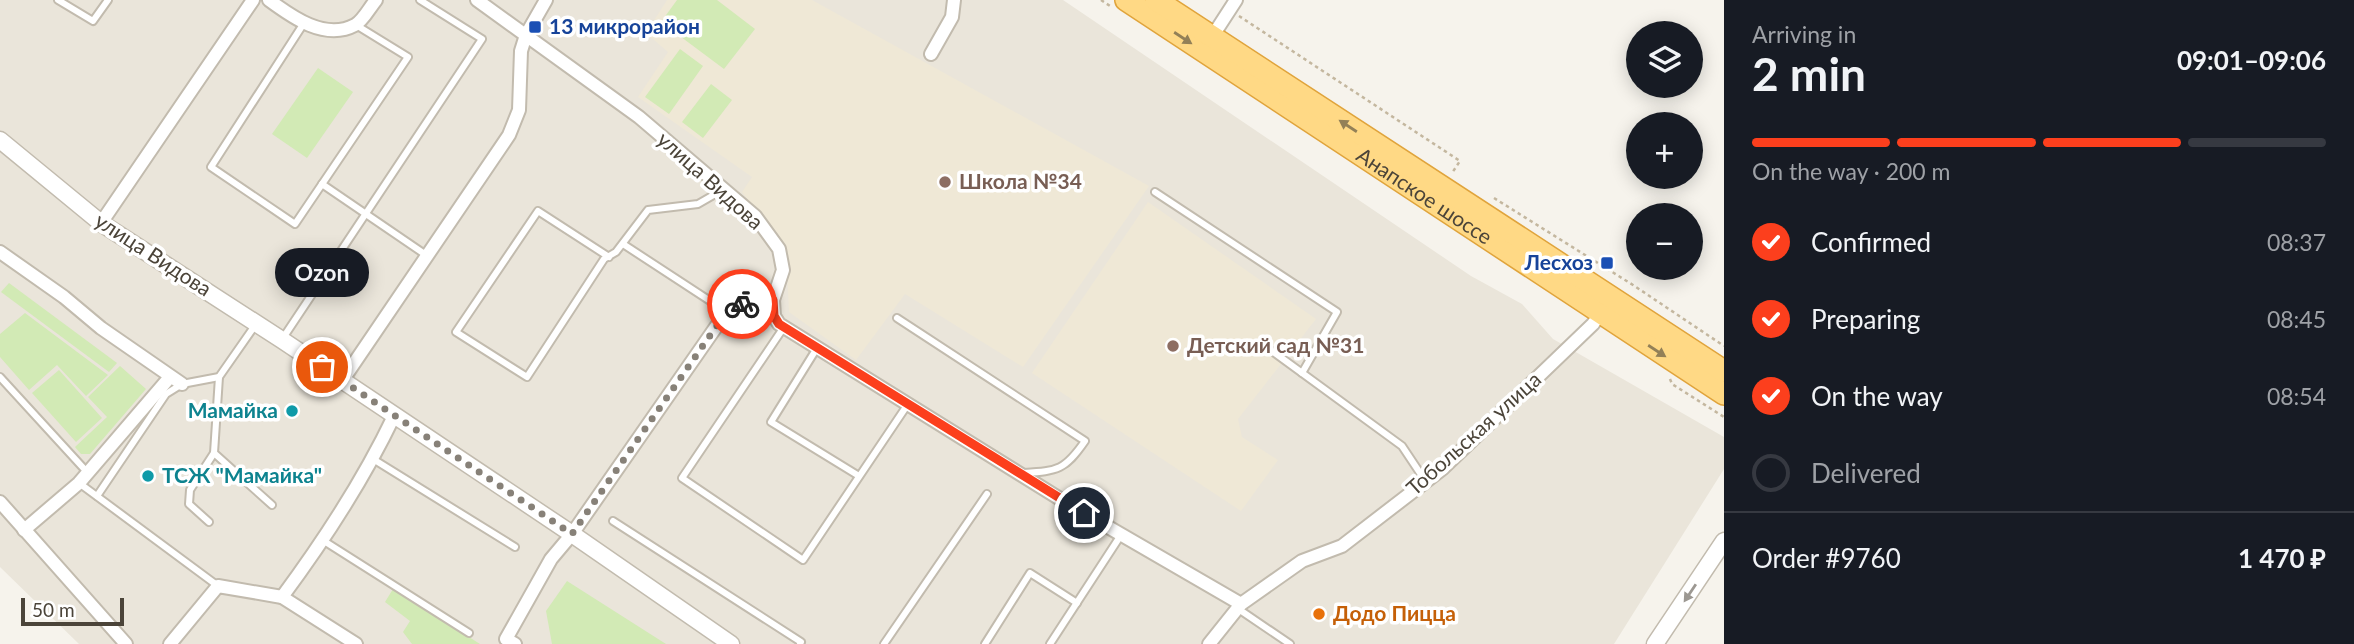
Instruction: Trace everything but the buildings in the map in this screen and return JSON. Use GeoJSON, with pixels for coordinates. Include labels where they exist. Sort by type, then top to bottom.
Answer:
{"type":"FeatureCollection","features":[{"type":"Feature","properties":{"kind":"highway","name":"Анапское шоссе"},"geometry":{"type":"LineString","coordinates":[[1126,0],[1724,394]]}},
{"type":"Feature","properties":{"kind":"highway","name":"Анапское шоссе"},"geometry":{"type":"LineString","coordinates":[[1156,0],[1724,371]]}},
{"type":"Feature","properties":{"kind":"street"},"geometry":{"type":"LineString","coordinates":[[101,222],[253,0]]}},
{"type":"Feature","properties":{"kind":"street"},"geometry":{"type":"LineString","coordinates":[[269,0],[304,23],[337,30],[356,25],[376,0]]}},
{"type":"Feature","properties":{"kind":"street","name":"улица Видова"},"geometry":{"type":"LineString","coordinates":[[477,0],[639,117],[755,216],[779,249],[783,270],[773,300]]}},
{"type":"Feature","properties":{"kind":"street"},"geometry":{"type":"LineString","coordinates":[[342,381],[512,129],[519,110],[519,64],[526,35],[546,0]]}},
{"type":"Feature","properties":{"kind":"street"},"geometry":{"type":"LineString","coordinates":[[931,54],[952,17],[954,0]]}},
{"type":"Feature","properties":{"kind":"street"},"geometry":{"type":"LineString","coordinates":[[1212,37],[1233,5]]}},
{"type":"Feature","properties":{"kind":"street","name":"улица Видова"},"geometry":{"type":"LineString","coordinates":[[0,140],[101,222],[572,534],[730,644]]}},
{"type":"Feature","properties":{"kind":"street"},"geometry":{"type":"LineString","coordinates":[[0,252],[176,381],[83,478],[24,530]]}},
{"type":"Feature","properties":{"kind":"street"},"geometry":{"type":"LineString","coordinates":[[508,642],[551,559],[572,534],[727,312],[737,305],[773,300],[774,316],[784,327],[1019,474],[1239,606]]}},
{"type":"Feature","properties":{"kind":"street","name":"Тобольская улица"},"geometry":{"type":"LineString","coordinates":[[1209,644],[1239,606],[1302,561],[1342,546],[1443,469],[1593,324],[1600,314]]}},
{"type":"Feature","properties":{"kind":"street"},"geometry":{"type":"LineString","coordinates":[[282,597],[324,541],[373,459],[394,416]]}},
{"type":"Feature","properties":{"kind":"street"},"geometry":{"type":"LineString","coordinates":[[0,502],[126,644]]}},
{"type":"Feature","properties":{"kind":"street"},"geometry":{"type":"LineString","coordinates":[[1655,644],[1724,541]]}},
{"type":"Feature","properties":{"kind":"street"},"geometry":{"type":"LineString","coordinates":[[170,644],[218,586],[282,597],[356,644]]}},
{"type":"Feature","properties":{"kind":"lane"},"geometry":{"type":"LineString","coordinates":[[58,0],[93,22],[108,0]]}},
{"type":"Feature","properties":{"kind":"lane"},"geometry":{"type":"LineString","coordinates":[[282,340],[482,38],[420,0]]}},
{"type":"Feature","properties":{"kind":"lane"},"geometry":{"type":"LineString","coordinates":[[304,23],[211,167],[295,224],[408,57],[356,25]]}},
{"type":"Feature","properties":{"kind":"lane"},"geometry":{"type":"LineString","coordinates":[[322,184],[426,255]]}},
{"type":"Feature","properties":{"kind":"lane"},"geometry":{"type":"LineString","coordinates":[[609,257],[538,211],[456,332],[527,377],[604,259],[609,257],[622,244],[648,210],[698,204],[724,190]]}},
{"type":"Feature","properties":{"kind":"lane"},"geometry":{"type":"LineString","coordinates":[[1155,192],[1337,312],[1302,373]]}},
{"type":"Feature","properties":{"kind":"lane"},"geometry":{"type":"LineString","coordinates":[[622,244],[727,312]]}},
{"type":"Feature","properties":{"kind":"lane"},"geometry":{"type":"LineString","coordinates":[[897,318],[1085,441],[1074,457],[1056,472],[1019,474]]}},
{"type":"Feature","properties":{"kind":"lane"},"geometry":{"type":"LineString","coordinates":[[209,522],[189,504],[190,490],[214,453],[219,377],[257,323]]}},
{"type":"Feature","properties":{"kind":"lane"},"geometry":{"type":"LineString","coordinates":[[784,327],[682,478],[803,560],[908,404]]}},
{"type":"Feature","properties":{"kind":"lane"},"geometry":{"type":"LineString","coordinates":[[817,348],[771,422],[859,476]]}},
{"type":"Feature","properties":{"kind":"lane"},"geometry":{"type":"LineString","coordinates":[[1268,348],[1402,446],[1426,482]]}},
{"type":"Feature","properties":{"kind":"lane"},"geometry":{"type":"LineString","coordinates":[[0,377],[97,496],[218,586]]}},
{"type":"Feature","properties":{"kind":"lane"},"geometry":{"type":"LineString","coordinates":[[97,496],[176,381],[219,377]]}},
{"type":"Feature","properties":{"kind":"lane"},"geometry":{"type":"LineString","coordinates":[[214,453],[272,505]]}},
{"type":"Feature","properties":{"kind":"lane"},"geometry":{"type":"LineString","coordinates":[[373,459],[515,547]]}},
{"type":"Feature","properties":{"kind":"lane"},"geometry":{"type":"LineString","coordinates":[[884,644],[987,494]]}},
{"type":"Feature","properties":{"kind":"lane"},"geometry":{"type":"LineString","coordinates":[[613,520],[801,642],[800,644]]}},
{"type":"Feature","properties":{"kind":"lane"},"geometry":{"type":"LineString","coordinates":[[1050,644],[1121,535]]}},
{"type":"Feature","properties":{"kind":"lane"},"geometry":{"type":"LineString","coordinates":[[324,541],[469,633]]}},
{"type":"Feature","properties":{"kind":"lane"},"geometry":{"type":"LineString","coordinates":[[985,644],[1030,573],[1077,603]]}},
{"type":"Feature","properties":{"kind":"lane"},"geometry":{"type":"LineString","coordinates":[[1239,606],[1290,644]]}},
{"type":"Feature","properties":{"kind":"path"},"geometry":{"type":"LineString","coordinates":[[1233,5],[1460,161],[1451,173],[1462,179]]}},
{"type":"Feature","properties":{"kind":"path"},"geometry":{"type":"LineString","coordinates":[[1494,198],[1622,277],[1724,346]]}},
{"type":"Feature","properties":{"kind":"shaded area"},"geometry":{"type":"Polygon","coordinates":[[[0,0],[1063,0],[1471,276],[1522,304],[1553,339],[1724,437],[1724,469],[1614,644],[79,644],[0,567],[0,0]]]}},
{"type":"Feature","properties":{"kind":"shaded area","name":"Школа №34"},"geometry":{"type":"Polygon","coordinates":[[[667,0],[812,0],[1149,186],[1023,367],[905,294],[856,360],[789,312],[786,250],[742,192],[752,177],[638,97],[668,52],[646,33],[667,0]]]}},
{"type":"Feature","properties":{"kind":"shaded area","name":"Детский сад №31"},"geometry":{"type":"Polygon","coordinates":[[[1148,202],[1316,319],[1238,419],[1242,437],[1278,460],[1241,511],[1032,373],[1148,202]]]}},
{"type":"Feature","properties":{"kind":"green space"},"geometry":{"type":"Polygon","coordinates":[[[677,0],[717,0],[755,29],[724,69],[661,22],[677,0]]]}},
{"type":"Feature","properties":{"kind":"green space"},"geometry":{"type":"Polygon","coordinates":[[[680,49],[703,66],[669,114],[645,97],[680,49]]]}},
{"type":"Feature","properties":{"kind":"green space"},"geometry":{"type":"Polygon","coordinates":[[[318,68],[353,92],[307,158],[272,134],[318,68]]]}},
{"type":"Feature","properties":{"kind":"green space"},"geometry":{"type":"Polygon","coordinates":[[[711,84],[732,100],[703,138],[682,122],[711,84]]]}},
{"type":"Feature","properties":{"kind":"green space"},"geometry":{"type":"Polygon","coordinates":[[[9,283],[117,363],[109,372],[1,292],[9,283]]]}},
{"type":"Feature","properties":{"kind":"green space"},"geometry":{"type":"Polygon","coordinates":[[[25,313],[108,375],[86,396],[57,365],[29,390],[0,357],[0,334],[25,313]]]}},
{"type":"Feature","properties":{"kind":"green space"},"geometry":{"type":"Polygon","coordinates":[[[120,366],[146,389],[90,454],[81,454],[75,447],[107,417],[88,397],[120,366]]]}},
{"type":"Feature","properties":{"kind":"green space"},"geometry":{"type":"Polygon","coordinates":[[[59,370],[102,418],[76,442],[32,393],[59,370]]]}},
{"type":"Feature","properties":{"kind":"green space"},"geometry":{"type":"Polygon","coordinates":[[[567,581],[666,644],[552,644],[546,611],[567,581]]]}},
{"type":"Feature","properties":{"kind":"green space"},"geometry":{"type":"Polygon","coordinates":[[[393,589],[480,644],[412,644],[403,632],[410,621],[385,602],[393,589]]]}},
{"type":"Feature","properties":{"kind":"way so far"},"geometry":{"type":"LineString","coordinates":[[322,367],[572,534],[725,314],[742,304]]}},
{"type":"Feature","properties":{"kind":"place","name":"13 микрорайон"},"geometry":{"type":"Point","coordinates":[535,27]}},
{"type":"Feature","properties":{"kind":"place","name":"Школа №34"},"geometry":{"type":"Point","coordinates":[945,182]}},
{"type":"Feature","properties":{"kind":"place","name":"Лесхоз"},"geometry":{"type":"Point","coordinates":[1607,263]}},
{"type":"Feature","properties":{"kind":"place","name":"Детский сад №31"},"geometry":{"type":"Point","coordinates":[1173,346]}},
{"type":"Feature","properties":{"kind":"place","name":"Ozon"},"geometry":{"type":"Point","coordinates":[322,367]}},
{"type":"Feature","properties":{"kind":"place","name":"Мамайка"},"geometry":{"type":"Point","coordinates":[292,411]}},
{"type":"Feature","properties":{"kind":"place","name":"ТСЖ \"Мамайка\""},"geometry":{"type":"Point","coordinates":[148,476]}},
{"type":"Feature","properties":{"kind":"place","name":"Додо Пицца"},"geometry":{"type":"Point","coordinates":[1319,614]}},
{"type":"Feature","properties":{"kind":"route"},"geometry":{"type":"LineString","coordinates":[[742,304],[773,300],[774,316],[779,324],[1084,513]]}}]}
